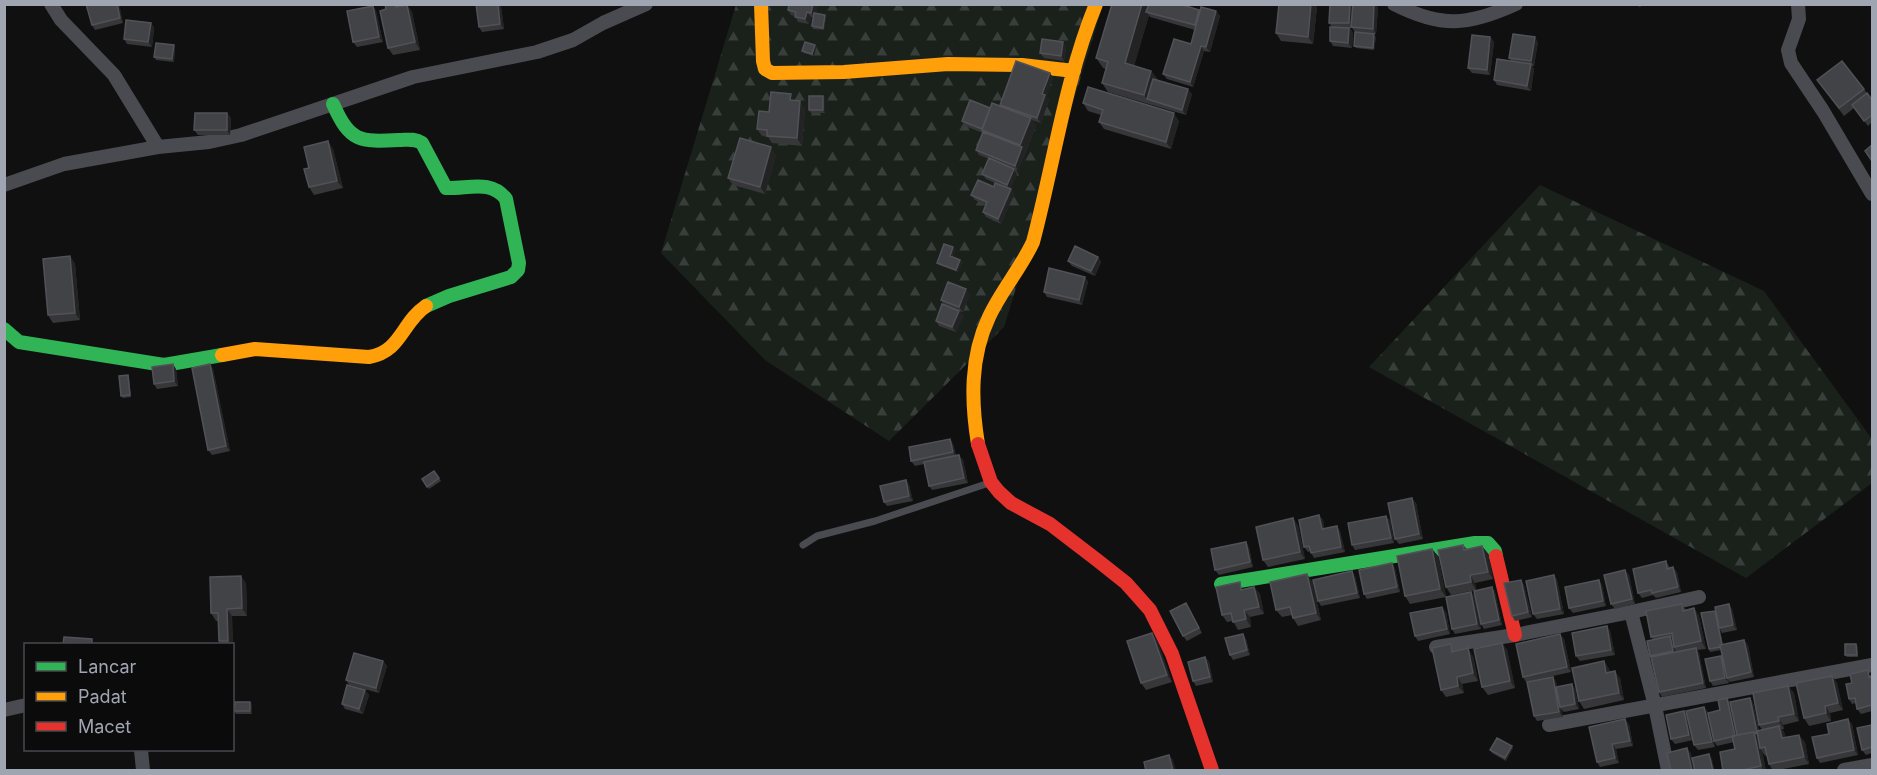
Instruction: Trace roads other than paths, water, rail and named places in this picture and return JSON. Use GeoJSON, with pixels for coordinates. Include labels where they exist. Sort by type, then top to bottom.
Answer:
{"type":"FeatureCollection","features":[{"type":"Feature","properties":{"kind":"street"},"geometry":{"type":"LineString","coordinates":[[51,4],[61,20],[114,75],[158,147]]}},
{"type":"Feature","properties":{"kind":"street"},"geometry":{"type":"LineString","coordinates":[[4,185],[64,164],[241,135],[413,76],[537,52],[573,40],[603,23],[646,4]]}},
{"type":"Feature","properties":{"kind":"street"},"geometry":{"type":"LineString","coordinates":[[761,4],[763,17],[761,50],[765,69],[772,74],[844,72],[948,64],[1022,65],[1074,71]]}},
{"type":"Feature","properties":{"kind":"street"},"geometry":{"type":"LineString","coordinates":[[1096,4],[1074,71],[1046,198],[1033,242],[1025,259],[989,316],[978,345],[972,399],[978,443],[991,482],[1011,503],[1050,524],[1126,583],[1150,610],[1172,654],[1212,771]]}},
{"type":"Feature","properties":{"kind":"street"},"geometry":{"type":"LineString","coordinates":[[1394,4],[1410,12],[1442,22],[1459,22],[1485,17],[1516,4]]}},
{"type":"Feature","properties":{"kind":"street"},"geometry":{"type":"LineString","coordinates":[[1798,4],[1798,19],[1788,56],[1872,194]]}},
{"type":"Feature","properties":{"kind":"street"},"geometry":{"type":"LineString","coordinates":[[4,329],[19,342],[164,365],[255,349],[369,357],[384,354],[391,349],[406,325],[416,314],[431,304],[511,277],[518,270],[519,263],[506,199],[502,191],[494,187],[483,186],[446,188],[425,146],[417,140],[362,140],[351,135],[343,127],[333,104]]}},
{"type":"Feature","properties":{"kind":"street"},"geometry":{"type":"LineString","coordinates":[[1221,584],[1475,543],[1488,543],[1495,551],[1515,634]]}},
{"type":"Feature","properties":{"kind":"street"},"geometry":{"type":"LineString","coordinates":[[1436,647],[1631,612],[1698,597]]}},
{"type":"Feature","properties":{"kind":"street"},"geometry":{"type":"LineString","coordinates":[[1631,612],[1655,706],[1668,771]]}},
{"type":"Feature","properties":{"kind":"street"},"geometry":{"type":"LineString","coordinates":[[1549,725],[1872,665]]}},
{"type":"Feature","properties":{"kind":"street"},"geometry":{"type":"LineString","coordinates":[[4,710],[24,705]]}},
{"type":"Feature","properties":{"kind":"street"},"geometry":{"type":"LineString","coordinates":[[141,751],[143,771]]}},
{"type":"Feature","properties":{"kind":"street"},"geometry":{"type":"LineString","coordinates":[[1844,771],[1872,765]]}},
{"type":"Feature","properties":{"kind":"lane"},"geometry":{"type":"LineString","coordinates":[[803,545],[817,536],[875,521],[991,482]]}}]}
